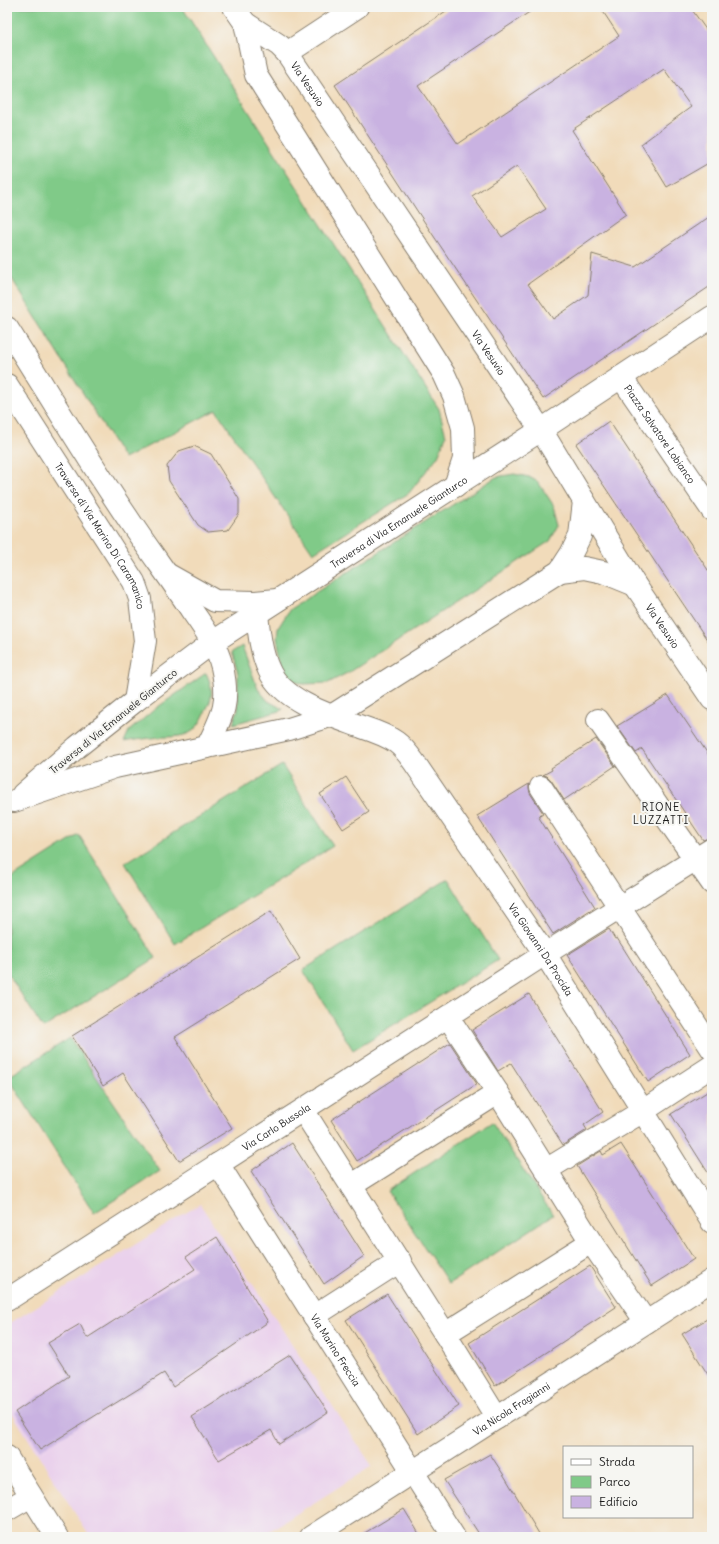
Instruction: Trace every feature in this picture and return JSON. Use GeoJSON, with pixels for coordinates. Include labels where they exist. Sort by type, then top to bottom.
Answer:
{"type":"FeatureCollection","features":[{"type":"Feature","properties":{"kind":"street"},"geometry":{"type":"LineString","coordinates":[[288,53],[357,7]]}},
{"type":"Feature","properties":{"kind":"street","name":"Via Vesuvio"},"geometry":{"type":"LineString","coordinates":[[240,15],[288,53],[541,430],[635,585],[712,699]]}},
{"type":"Feature","properties":{"kind":"street","name":"Via Vesuvio"},"geometry":{"type":"LineString","coordinates":[[240,15],[256,75],[444,374],[454,396],[463,428],[464,459],[455,486]]}},
{"type":"Feature","properties":{"kind":"street","name":"Piazza Salvatore Lobianco"},"geometry":{"type":"LineString","coordinates":[[541,430],[712,317]]}},
{"type":"Feature","properties":{"kind":"street"},"geometry":{"type":"LineString","coordinates":[[7,328],[127,517],[213,642],[221,665],[225,683],[226,699],[222,716],[207,747]]}},
{"type":"Feature","properties":{"kind":"street","name":"Piazza Salvatore Lobianco"},"geometry":{"type":"LineString","coordinates":[[621,377],[712,510]]}},
{"type":"Feature","properties":{"kind":"street","name":"Traversa di Via Marino Di Caramanico"},"geometry":{"type":"LineString","coordinates":[[7,385],[134,582],[140,599],[144,641],[135,701]]}},
{"type":"Feature","properties":{"kind":"street","name":"Traversa di Via Emanuele Gianturco"},"geometry":{"type":"LineString","coordinates":[[11,804],[77,747],[213,642],[541,430]]}},
{"type":"Feature","properties":{"kind":"street","name":"Traversa di Via Emanuele Gianturco"},"geometry":{"type":"LineString","coordinates":[[11,804],[115,767],[289,729],[333,715],[560,571],[580,536],[584,501]]}},
{"type":"Feature","properties":{"kind":"street","name":"Traversa di Via Emanuele Gianturco"},"geometry":{"type":"LineString","coordinates":[[560,571],[584,568],[602,572],[635,585]]}},
{"type":"Feature","properties":{"kind":"street"},"geometry":{"type":"LineString","coordinates":[[167,574],[215,601],[255,602],[280,599]]}},
{"type":"Feature","properties":{"kind":"street"},"geometry":{"type":"LineString","coordinates":[[257,614],[263,654],[276,683],[290,696],[306,705],[333,715]]}},
{"type":"Feature","properties":{"kind":"street","name":"Via Giovanni Da Procida"},"geometry":{"type":"LineString","coordinates":[[333,715],[381,734],[396,742],[414,762],[545,954],[712,1222]]}},
{"type":"Feature","properties":{"kind":"street"},"geometry":{"type":"LineString","coordinates":[[598,720],[704,854],[712,883]]}},
{"type":"Feature","properties":{"kind":"street"},"geometry":{"type":"LineString","coordinates":[[541,787],[619,909],[712,1049]]}},
{"type":"Feature","properties":{"kind":"street","name":"Via Carlo Bussola"},"geometry":{"type":"LineString","coordinates":[[7,1300],[545,954],[619,909],[704,854]]}},
{"type":"Feature","properties":{"kind":"street"},"geometry":{"type":"LineString","coordinates":[[448,1017],[592,1242],[646,1322]]}},
{"type":"Feature","properties":{"kind":"street"},"geometry":{"type":"LineString","coordinates":[[546,1170],[643,1111],[712,1066]]}},
{"type":"Feature","properties":{"kind":"street"},"geometry":{"type":"LineString","coordinates":[[352,1185],[498,1094]]}},
{"type":"Feature","properties":{"kind":"street"},"geometry":{"type":"LineString","coordinates":[[303,1110],[400,1261],[497,1418]]}},
{"type":"Feature","properties":{"kind":"street","name":"Via Marino Freccia"},"geometry":{"type":"LineString","coordinates":[[218,1164],[454,1537]]}},
{"type":"Feature","properties":{"kind":"street"},"geometry":{"type":"LineString","coordinates":[[445,1334],[592,1242]]}},
{"type":"Feature","properties":{"kind":"street"},"geometry":{"type":"LineString","coordinates":[[314,1316],[400,1261]]}},
{"type":"Feature","properties":{"kind":"street","name":"Via Nicola Fragianni"},"geometry":{"type":"LineString","coordinates":[[311,1537],[712,1280]]}},
{"type":"Feature","properties":{"kind":"street"},"geometry":{"type":"LineString","coordinates":[[7,1457],[57,1537]]}},
{"type":"Feature","properties":{"kind":"street"},"geometry":{"type":"LineString","coordinates":[[7,1510],[31,1496]]}},
{"type":"Feature","properties":{"kind":"shaded area"},"geometry":{"type":"Polygon","coordinates":[[[200,1204],[372,1466],[260,1537],[90,1537],[7,1405],[7,1325],[200,1204]]]}},
{"type":"Feature","properties":{"kind":"green space"},"geometry":{"type":"Polygon","coordinates":[[[7,7],[182,7],[439,409],[446,436],[438,456],[409,493],[313,553],[216,410],[124,459],[7,271],[7,7]]]}},
{"type":"Feature","properties":{"kind":"green space"},"geometry":{"type":"Polygon","coordinates":[[[514,474],[529,477],[538,482],[554,506],[559,525],[550,541],[349,672],[328,683],[303,684],[292,680],[283,667],[277,638],[278,628],[290,609],[496,477],[514,474]]]}},
{"type":"Feature","properties":{"kind":"green space"},"geometry":{"type":"Polygon","coordinates":[[[242,646],[258,689],[268,701],[283,709],[233,724],[238,709],[238,674],[232,652],[242,646]]]}},
{"type":"Feature","properties":{"kind":"green space"},"geometry":{"type":"Polygon","coordinates":[[[206,673],[211,686],[211,699],[202,720],[194,730],[185,735],[157,737],[124,742],[129,731],[155,709],[206,673]]]}},
{"type":"Feature","properties":{"kind":"green space"},"geometry":{"type":"Polygon","coordinates":[[[282,765],[333,846],[175,944],[125,863],[282,765]]]}},
{"type":"Feature","properties":{"kind":"green space"},"geometry":{"type":"Polygon","coordinates":[[[79,835],[156,958],[43,1028],[7,972],[7,881],[79,835]]]}},
{"type":"Feature","properties":{"kind":"green space"},"geometry":{"type":"Polygon","coordinates":[[[448,879],[498,960],[353,1050],[303,970],[448,879]]]}},
{"type":"Feature","properties":{"kind":"green space"},"geometry":{"type":"Polygon","coordinates":[[[70,1038],[160,1171],[94,1213],[8,1077],[70,1038]]]}},
{"type":"Feature","properties":{"kind":"green space"},"geometry":{"type":"Polygon","coordinates":[[[492,1122],[553,1215],[449,1284],[387,1191],[492,1122]]]}},
{"type":"Feature","properties":{"kind":"building"},"geometry":{"type":"Polygon","coordinates":[[[452,7],[537,7],[418,86],[458,144],[619,36],[600,7],[690,7],[712,38],[712,161],[667,187],[641,144],[691,107],[664,69],[572,130],[626,214],[528,284],[553,319],[588,295],[592,254],[635,267],[712,215],[712,285],[543,399],[335,85],[452,7]],[[517,166],[472,196],[502,237],[546,209],[517,166]]]}},
{"type":"Feature","properties":{"kind":"building"},"geometry":{"type":"Polygon","coordinates":[[[609,421],[712,576],[712,647],[576,444],[609,421]]]}},
{"type":"Feature","properties":{"kind":"building"},"geometry":{"type":"Polygon","coordinates":[[[194,446],[211,454],[239,499],[239,514],[228,530],[208,532],[198,525],[169,481],[167,466],[179,451],[194,446]]]}},
{"type":"Feature","properties":{"kind":"building"},"geometry":{"type":"Polygon","coordinates":[[[668,695],[712,760],[712,837],[703,840],[642,749],[636,753],[617,726],[668,695]]]}},
{"type":"Feature","properties":{"kind":"building"},"geometry":{"type":"Polygon","coordinates":[[[596,739],[615,766],[564,800],[551,780],[547,776],[543,775],[552,770],[551,768],[596,739]]]}},
{"type":"Feature","properties":{"kind":"building"},"geometry":{"type":"Polygon","coordinates":[[[346,777],[369,812],[343,829],[320,794],[346,777]]]}},
{"type":"Feature","properties":{"kind":"building"},"geometry":{"type":"Polygon","coordinates":[[[529,784],[530,793],[543,813],[538,816],[595,907],[553,934],[477,816],[529,784]]]}},
{"type":"Feature","properties":{"kind":"building"},"geometry":{"type":"Polygon","coordinates":[[[271,911],[300,959],[175,1037],[232,1128],[179,1161],[123,1073],[103,1086],[72,1036],[271,911]]]}},
{"type":"Feature","properties":{"kind":"building"},"geometry":{"type":"Polygon","coordinates":[[[609,929],[615,939],[617,938],[690,1054],[648,1082],[567,955],[609,929]]]}},
{"type":"Feature","properties":{"kind":"building"},"geometry":{"type":"Polygon","coordinates":[[[529,994],[603,1112],[584,1125],[587,1130],[563,1145],[511,1063],[498,1071],[472,1030],[529,994]]]}},
{"type":"Feature","properties":{"kind":"building"},"geometry":{"type":"Polygon","coordinates":[[[450,1043],[477,1084],[357,1161],[331,1120],[450,1043]]]}},
{"type":"Feature","properties":{"kind":"building"},"geometry":{"type":"Polygon","coordinates":[[[712,1089],[712,1179],[671,1114],[712,1089]]]}},
{"type":"Feature","properties":{"kind":"building"},"geometry":{"type":"Polygon","coordinates":[[[292,1143],[364,1256],[324,1284],[251,1171],[292,1143]]]}},
{"type":"Feature","properties":{"kind":"building"},"geometry":{"type":"Polygon","coordinates":[[[621,1144],[694,1259],[652,1286],[577,1166],[601,1151],[603,1155],[621,1144]]]}},
{"type":"Feature","properties":{"kind":"building"},"geometry":{"type":"Polygon","coordinates":[[[217,1237],[268,1322],[173,1387],[164,1373],[40,1450],[15,1412],[69,1376],[48,1343],[80,1324],[87,1338],[195,1269],[186,1257],[217,1237]]]}},
{"type":"Feature","properties":{"kind":"building"},"geometry":{"type":"Polygon","coordinates":[[[590,1266],[616,1307],[495,1386],[469,1343],[590,1266]]]}},
{"type":"Feature","properties":{"kind":"building"},"geometry":{"type":"Polygon","coordinates":[[[387,1294],[459,1406],[418,1434],[346,1320],[387,1294]]]}},
{"type":"Feature","properties":{"kind":"building"},"geometry":{"type":"Polygon","coordinates":[[[712,1316],[712,1381],[682,1334],[712,1316]]]}},
{"type":"Feature","properties":{"kind":"building"},"geometry":{"type":"Polygon","coordinates":[[[290,1355],[328,1412],[279,1444],[271,1430],[219,1460],[192,1417],[290,1355]]]}},
{"type":"Feature","properties":{"kind":"building"},"geometry":{"type":"Polygon","coordinates":[[[490,1454],[541,1537],[481,1537],[444,1480],[490,1454]]]}},
{"type":"Feature","properties":{"kind":"building"},"geometry":{"type":"Polygon","coordinates":[[[404,1509],[421,1537],[358,1537],[404,1509]]]}},
{"type":"Feature","properties":{"kind":"district","name":"RIONE LUZZATTI"},"geometry":{"type":"Point","coordinates":[661,813]}}]}
